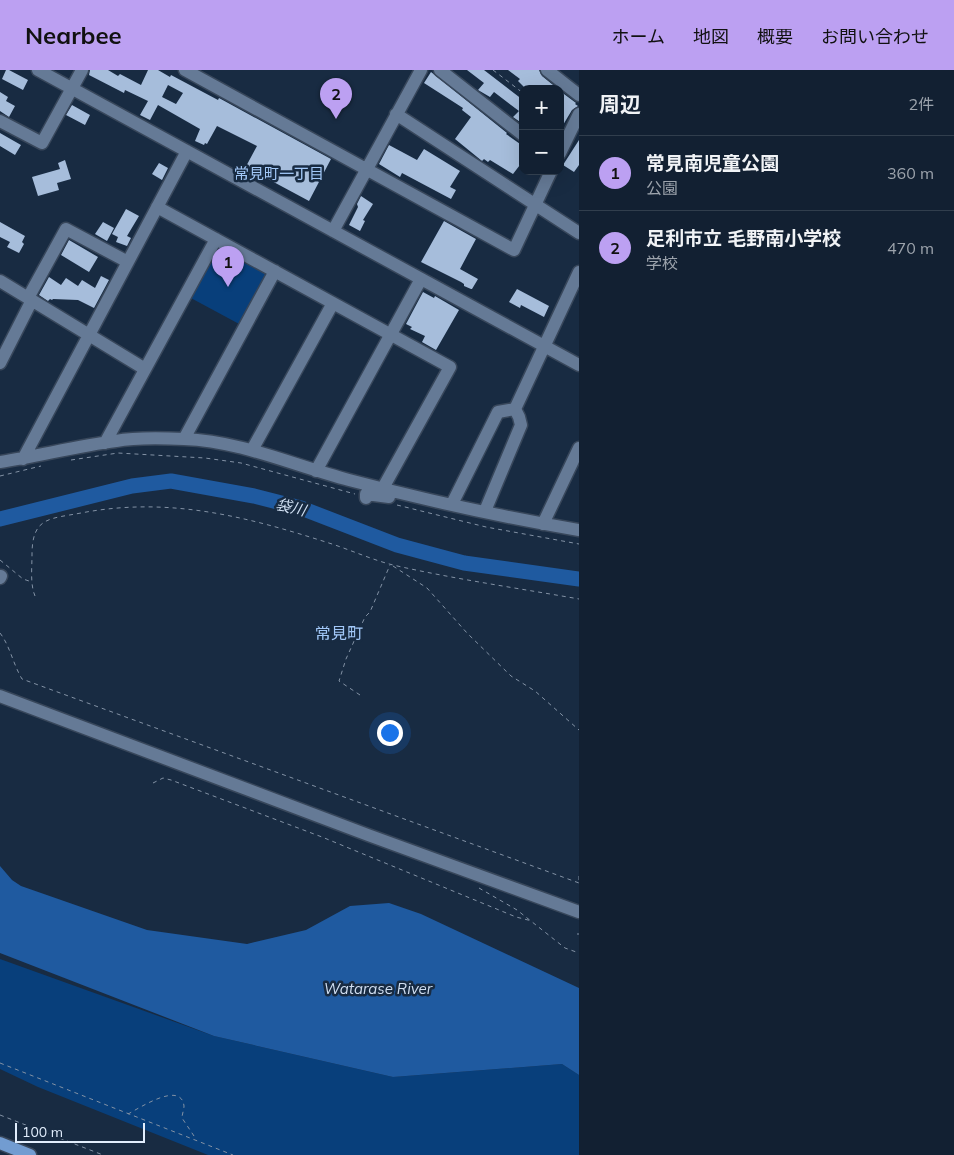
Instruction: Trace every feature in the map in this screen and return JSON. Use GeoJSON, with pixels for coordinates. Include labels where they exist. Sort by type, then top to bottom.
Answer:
{"type":"FeatureCollection","features":[{"type":"Feature","properties":{"kind":"main road"},"geometry":{"type":"LineString","coordinates":[[0,1143],[30,1155]]}},
{"type":"Feature","properties":{"kind":"street"},"geometry":{"type":"LineString","coordinates":[[38,70],[579,364]]}},
{"type":"Feature","properties":{"kind":"street"},"geometry":{"type":"LineString","coordinates":[[0,121],[42,143],[82,70]]}},
{"type":"Feature","properties":{"kind":"street"},"geometry":{"type":"LineString","coordinates":[[185,70],[201,74],[514,250],[549,175]]}},
{"type":"Feature","properties":{"kind":"street"},"geometry":{"type":"LineString","coordinates":[[333,230],[421,70]]}},
{"type":"Feature","properties":{"kind":"street"},"geometry":{"type":"LineString","coordinates":[[440,70],[519,132]]}},
{"type":"Feature","properties":{"kind":"street"},"geometry":{"type":"LineString","coordinates":[[547,70],[579,95]]}},
{"type":"Feature","properties":{"kind":"street"},"geometry":{"type":"LineString","coordinates":[[396,114],[579,233]]}},
{"type":"Feature","properties":{"kind":"street"},"geometry":{"type":"LineString","coordinates":[[564,145],[579,114]]}},
{"type":"Feature","properties":{"kind":"street"},"geometry":{"type":"LineString","coordinates":[[23,459],[187,151]]}},
{"type":"Feature","properties":{"kind":"street"},"geometry":{"type":"LineString","coordinates":[[157,207],[450,367],[383,488]]}},
{"type":"Feature","properties":{"kind":"street"},"geometry":{"type":"LineString","coordinates":[[0,363],[66,229],[128,262]]}},
{"type":"Feature","properties":{"kind":"street"},"geometry":{"type":"LineString","coordinates":[[105,442],[216,239]]}},
{"type":"Feature","properties":{"kind":"street"},"geometry":{"type":"LineString","coordinates":[[184,439],[275,271]]}},
{"type":"Feature","properties":{"kind":"street"},"geometry":{"type":"LineString","coordinates":[[515,409],[579,272]]}},
{"type":"Feature","properties":{"kind":"street"},"geometry":{"type":"LineString","coordinates":[[316,471],[421,279]]}},
{"type":"Feature","properties":{"kind":"street"},"geometry":{"type":"LineString","coordinates":[[0,281],[145,369]]}},
{"type":"Feature","properties":{"kind":"street"},"geometry":{"type":"LineString","coordinates":[[252,450],[333,303]]}},
{"type":"Feature","properties":{"kind":"street"},"geometry":{"type":"LineString","coordinates":[[452,504],[498,412],[515,409]]}},
{"type":"Feature","properties":{"kind":"street"},"geometry":{"type":"LineString","coordinates":[[484,511],[521,425],[520,417],[515,409]]}},
{"type":"Feature","properties":{"kind":"street"},"geometry":{"type":"LineString","coordinates":[[0,462],[118,440],[184,439],[214,442],[252,450],[316,471],[383,488],[543,524],[579,530]]}},
{"type":"Feature","properties":{"kind":"street"},"geometry":{"type":"LineString","coordinates":[[543,524],[578,453]]}},
{"type":"Feature","properties":{"kind":"street"},"geometry":{"type":"LineString","coordinates":[[366,498],[366,494],[370,494],[412,500],[434,500]]}},
{"type":"Feature","properties":{"kind":"street"},"geometry":{"type":"LineString","coordinates":[[0,696],[368,835],[579,912]]}},
{"type":"Feature","properties":{"kind":"path"},"geometry":{"type":"LineString","coordinates":[[494,70],[519,90]]}},
{"type":"Feature","properties":{"kind":"path"},"geometry":{"type":"LineString","coordinates":[[72,460],[118,454],[204,458],[241,463],[366,498]]}},
{"type":"Feature","properties":{"kind":"path"},"geometry":{"type":"LineString","coordinates":[[0,476],[47,465]]}},
{"type":"Feature","properties":{"kind":"path"},"geometry":{"type":"LineString","coordinates":[[394,505],[486,526],[579,544]]}},
{"type":"Feature","properties":{"kind":"path"},"geometry":{"type":"LineString","coordinates":[[35,596],[32,587],[32,540],[37,528],[41,524],[56,518],[114,507],[188,508],[244,518],[332,544],[390,564],[579,600]]}},
{"type":"Feature","properties":{"kind":"path"},"geometry":{"type":"LineString","coordinates":[[0,560],[23,578],[32,582]]}},
{"type":"Feature","properties":{"kind":"path"},"geometry":{"type":"LineString","coordinates":[[360,695],[339,681],[346,659],[370,612],[390,564]]}},
{"type":"Feature","properties":{"kind":"path"},"geometry":{"type":"LineString","coordinates":[[390,564],[427,588],[467,633],[511,676],[535,691],[579,730]]}},
{"type":"Feature","properties":{"kind":"path"},"geometry":{"type":"LineString","coordinates":[[0,633],[6,641],[16,669],[22,678],[579,882],[579,876]]}},
{"type":"Feature","properties":{"kind":"path"},"geometry":{"type":"LineString","coordinates":[[152,783],[163,778],[171,780],[322,837],[516,917],[532,921]]}},
{"type":"Feature","properties":{"kind":"path"},"geometry":{"type":"LineString","coordinates":[[472,884],[506,902],[565,948],[579,953]]}},
{"type":"Feature","properties":{"kind":"path"},"geometry":{"type":"LineString","coordinates":[[0,1063],[234,1155]]}},
{"type":"Feature","properties":{"kind":"path"},"geometry":{"type":"LineString","coordinates":[[128,1114],[157,1098],[172,1096],[178,1098],[182,1101],[184,1107],[182,1118],[197,1140]]}},
{"type":"Feature","properties":{"kind":"path"},"geometry":{"type":"LineString","coordinates":[[0,1115],[103,1155]]}},
{"type":"Feature","properties":{"kind":"shaded area"},"geometry":{"type":"Polygon","coordinates":[[[222,247],[263,269],[267,277],[241,325],[189,297],[215,249],[222,247]]]}},
{"type":"Feature","properties":{"kind":"shaded area"},"geometry":{"type":"Polygon","coordinates":[[[0,959],[214,1036],[393,1077],[562,1064],[579,1075],[579,1155],[208,1155],[38,1087],[0,1069],[0,959]]]}},
{"type":"Feature","properties":{"kind":"water","name":"Watarase River"},"geometry":{"type":"Polygon","coordinates":[[[0,866],[12,880],[21,886],[147,930],[247,944],[306,930],[350,906],[389,903],[421,914],[579,988],[579,1075],[562,1064],[393,1077],[214,1036],[0,953],[0,866]]]}},
{"type":"Feature","properties":{"kind":"building"},"geometry":{"type":"Polygon","coordinates":[[[6,70],[28,80],[23,90],[2,79],[6,70]]]}},
{"type":"Feature","properties":{"kind":"building"},"geometry":{"type":"Polygon","coordinates":[[[90,70],[108,70],[141,85],[148,70],[158,70],[218,100],[219,98],[331,159],[309,201],[253,171],[251,176],[243,172],[257,146],[217,126],[207,144],[205,143],[204,145],[195,141],[200,129],[158,105],[150,120],[140,115],[148,101],[125,90],[124,93],[89,75],[90,70]],[[168,85],[162,97],[176,104],[183,93],[168,85]]]}},
{"type":"Feature","properties":{"kind":"building"},"geometry":{"type":"Polygon","coordinates":[[[467,70],[484,70],[519,97],[519,111],[494,92],[490,97],[478,90],[484,83],[467,70]]]}},
{"type":"Feature","properties":{"kind":"building"},"geometry":{"type":"Polygon","coordinates":[[[508,70],[539,70],[542,76],[553,85],[522,85],[518,81],[520,79],[508,70]]]}},
{"type":"Feature","properties":{"kind":"building"},"geometry":{"type":"Polygon","coordinates":[[[431,72],[519,143],[519,166],[513,174],[490,160],[488,162],[484,159],[482,161],[455,139],[471,117],[462,110],[463,108],[424,83],[431,72]]]}},
{"type":"Feature","properties":{"kind":"building"},"geometry":{"type":"Polygon","coordinates":[[[0,92],[8,97],[6,101],[15,106],[9,117],[0,111],[0,92]]]}},
{"type":"Feature","properties":{"kind":"building"},"geometry":{"type":"Polygon","coordinates":[[[564,94],[578,106],[572,110],[564,123],[564,94]]]}},
{"type":"Feature","properties":{"kind":"building"},"geometry":{"type":"Polygon","coordinates":[[[72,105],[90,115],[85,125],[66,115],[72,105]]]}},
{"type":"Feature","properties":{"kind":"building"},"geometry":{"type":"Polygon","coordinates":[[[519,111],[519,121],[513,117],[519,111]]]}},
{"type":"Feature","properties":{"kind":"building"},"geometry":{"type":"Polygon","coordinates":[[[0,133],[21,145],[15,155],[0,146],[0,133]]]}},
{"type":"Feature","properties":{"kind":"building"},"geometry":{"type":"Polygon","coordinates":[[[579,140],[579,165],[574,172],[564,166],[579,140]]]}},
{"type":"Feature","properties":{"kind":"building"},"geometry":{"type":"Polygon","coordinates":[[[389,145],[417,160],[424,149],[460,171],[450,187],[456,190],[451,199],[402,173],[400,177],[379,164],[389,145]]]}},
{"type":"Feature","properties":{"kind":"building"},"geometry":{"type":"Polygon","coordinates":[[[65,160],[71,179],[57,183],[59,190],[38,196],[32,177],[60,169],[58,163],[65,160]]]}},
{"type":"Feature","properties":{"kind":"building"},"geometry":{"type":"Polygon","coordinates":[[[159,163],[168,168],[162,180],[152,174],[159,163]]]}},
{"type":"Feature","properties":{"kind":"building"},"geometry":{"type":"Polygon","coordinates":[[[361,196],[373,204],[363,220],[365,221],[360,231],[349,225],[361,196]]]}},
{"type":"Feature","properties":{"kind":"building"},"geometry":{"type":"Polygon","coordinates":[[[126,209],[139,216],[127,236],[131,238],[127,246],[116,242],[118,237],[112,234],[126,209]]]}},
{"type":"Feature","properties":{"kind":"building"},"geometry":{"type":"Polygon","coordinates":[[[444,221],[476,239],[460,269],[478,279],[472,289],[421,262],[444,221]]]}},
{"type":"Feature","properties":{"kind":"building"},"geometry":{"type":"Polygon","coordinates":[[[0,222],[25,236],[22,242],[24,244],[19,253],[7,247],[10,242],[0,237],[0,222]]]}},
{"type":"Feature","properties":{"kind":"building"},"geometry":{"type":"Polygon","coordinates":[[[103,222],[114,228],[107,241],[95,234],[103,222]]]}},
{"type":"Feature","properties":{"kind":"building"},"geometry":{"type":"Polygon","coordinates":[[[69,240],[98,257],[89,272],[61,255],[69,240]]]}},
{"type":"Feature","properties":{"kind":"building"},"geometry":{"type":"Polygon","coordinates":[[[101,276],[109,280],[94,308],[78,300],[50,299],[48,301],[39,295],[49,277],[61,285],[66,278],[78,286],[82,280],[95,288],[101,276]]]}},
{"type":"Feature","properties":{"kind":"building"},"geometry":{"type":"Polygon","coordinates":[[[517,289],[549,306],[544,317],[521,305],[520,308],[509,302],[517,289]]]}},
{"type":"Feature","properties":{"kind":"building"},"geometry":{"type":"Polygon","coordinates":[[[423,292],[434,298],[435,296],[459,310],[436,350],[422,342],[425,336],[410,329],[412,327],[406,324],[423,292]]]}},
{"type":"Feature","properties":{"kind":"waterway","name":"袋川"},"geometry":{"type":"LineString","coordinates":[[0,519],[132,486],[171,481],[254,496],[301,508],[397,545],[464,563],[579,579]]}},
{"type":"Feature","properties":{"kind":"place","name":"足利市立 毛野南小学校"},"geometry":{"type":"Point","coordinates":[336,119]}},
{"type":"Feature","properties":{"kind":"place","name":"常見南児童公園"},"geometry":{"type":"Point","coordinates":[228,287]}},
{"type":"Feature","properties":{"kind":"district","name":"常見町一丁目"},"geometry":{"type":"Point","coordinates":[279,173]}},
{"type":"Feature","properties":{"kind":"district","name":"常見町"},"geometry":{"type":"Point","coordinates":[339,633]}}]}
